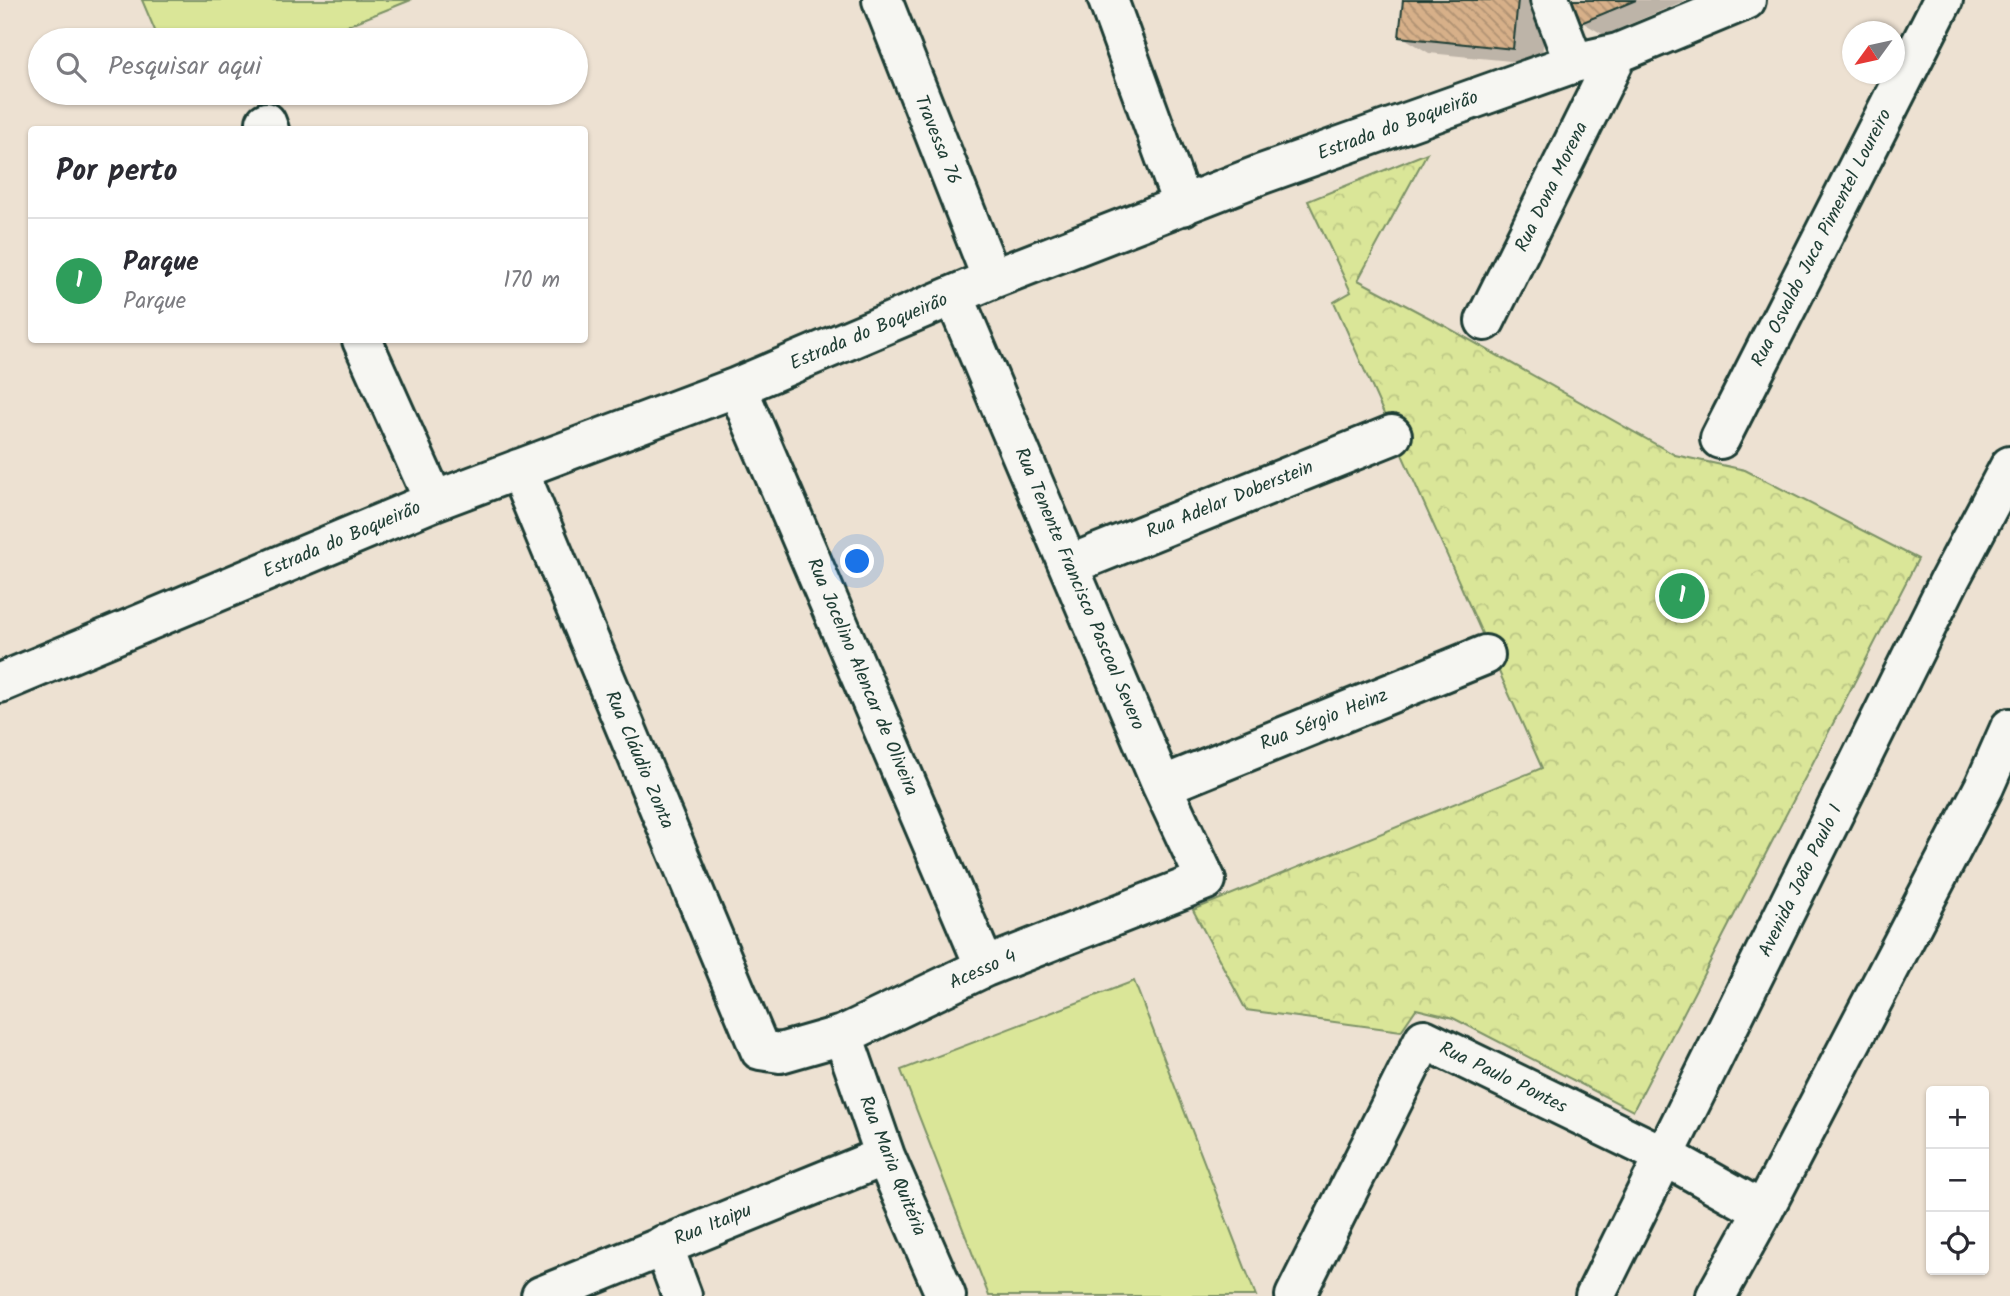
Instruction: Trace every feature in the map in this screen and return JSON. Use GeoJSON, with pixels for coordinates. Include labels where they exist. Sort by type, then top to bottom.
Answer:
{"type":"FeatureCollection","features":[{"type":"Feature","properties":{"kind":"street","name":"Travessa 76"},"geometry":{"type":"LineString","coordinates":[[882,0],[992,279]]}},
{"type":"Feature","properties":{"kind":"street"},"geometry":{"type":"LineString","coordinates":[[1108,0],[1183,206]]}},
{"type":"Feature","properties":{"kind":"street"},"geometry":{"type":"LineString","coordinates":[[1550,0],[1574,63]]}},
{"type":"Feature","properties":{"kind":"street","name":"Estrada do Boqueirão"},"geometry":{"type":"LineString","coordinates":[[0,683],[434,501],[737,387],[992,279],[1262,174],[1574,63],[1618,53],[1746,0]]}},
{"type":"Feature","properties":{"kind":"street","name":"Rua Osvaldo Juca Pimentel Loureiro"},"geometry":{"type":"LineString","coordinates":[[1720,439],[1943,0]]}},
{"type":"Feature","properties":{"kind":"street","name":"Rua Dona Morena"},"geometry":{"type":"LineString","coordinates":[[1485,320],[1618,53]]}},
{"type":"Feature","properties":{"kind":"street","name":"Rua Tenente Francisco Pascoal Severo"},"geometry":{"type":"LineString","coordinates":[[954,296],[1162,786],[1206,880]]}},
{"type":"Feature","properties":{"kind":"street"},"geometry":{"type":"LineString","coordinates":[[363,343],[434,501]]}},
{"type":"Feature","properties":{"kind":"street","name":"Rua Jocelino Alencar de Oliveira"},"geometry":{"type":"LineString","coordinates":[[737,387],[985,967]]}},
{"type":"Feature","properties":{"kind":"street","name":"Rua Adelar Doberstein"},"geometry":{"type":"LineString","coordinates":[[1069,565],[1392,435]]}},
{"type":"Feature","properties":{"kind":"street","name":"Avenida João Paulo I"},"geometry":{"type":"LineString","coordinates":[[1595,1296],[1949,581],[2010,466]]}},
{"type":"Feature","properties":{"kind":"street","name":"Rua Cláudio Zonta"},"geometry":{"type":"LineString","coordinates":[[518,469],[761,1050]]}},
{"type":"Feature","properties":{"kind":"street","name":"Rua Sérgio Heinz"},"geometry":{"type":"LineString","coordinates":[[1162,786],[1485,655]]}},
{"type":"Feature","properties":{"kind":"street"},"geometry":{"type":"LineString","coordinates":[[1716,1296],[1792,1152],[1997,792],[2010,727]]}},
{"type":"Feature","properties":{"kind":"street","name":"Acesso 4"},"geometry":{"type":"LineString","coordinates":[[761,1050],[780,1054],[843,1035],[985,967],[1206,880]]}},
{"type":"Feature","properties":{"kind":"street","name":"Rua Maria Quitéria"},"geometry":{"type":"LineString","coordinates":[[843,1035],[885,1156],[946,1296]]}},
{"type":"Feature","properties":{"kind":"street","name":"Rua Paulo Pontes"},"geometry":{"type":"LineString","coordinates":[[1295,1296],[1423,1039],[1665,1156],[1763,1211]]}},
{"type":"Feature","properties":{"kind":"street","name":"Rua Itaipu"},"geometry":{"type":"LineString","coordinates":[[541,1296],[885,1156]]}},
{"type":"Feature","properties":{"kind":"street"},"geometry":{"type":"LineString","coordinates":[[663,1245],[682,1296]]}},
{"type":"Feature","properties":{"kind":"green space"},"geometry":{"type":"Polygon","coordinates":[[[142,0],[411,0],[341,28],[154,28],[142,0]]]}},
{"type":"Feature","properties":{"kind":"green space"},"geometry":{"type":"Polygon","coordinates":[[[1427,153],[1358,280],[1675,455],[1745,470],[1918,559],[1633,1111],[1453,1018],[1416,1009],[1401,1031],[1246,1010],[1193,910],[1542,768],[1334,302],[1351,292],[1308,201],[1427,153]]]}},
{"type":"Feature","properties":{"kind":"green space"},"geometry":{"type":"Polygon","coordinates":[[[1134,981],[1256,1296],[989,1296],[901,1070],[1134,981]]]}},
{"type":"Feature","properties":{"kind":"building"},"geometry":{"type":"Polygon","coordinates":[[[1403,0],[1518,0],[1513,49],[1399,37],[1403,0]]]}},
{"type":"Feature","properties":{"kind":"building"},"geometry":{"type":"Polygon","coordinates":[[[1571,0],[1636,0],[1581,23],[1571,0]]]}},
{"type":"Feature","properties":{"kind":"place","name":"Parque"},"geometry":{"type":"Point","coordinates":[1682,596]}}]}
